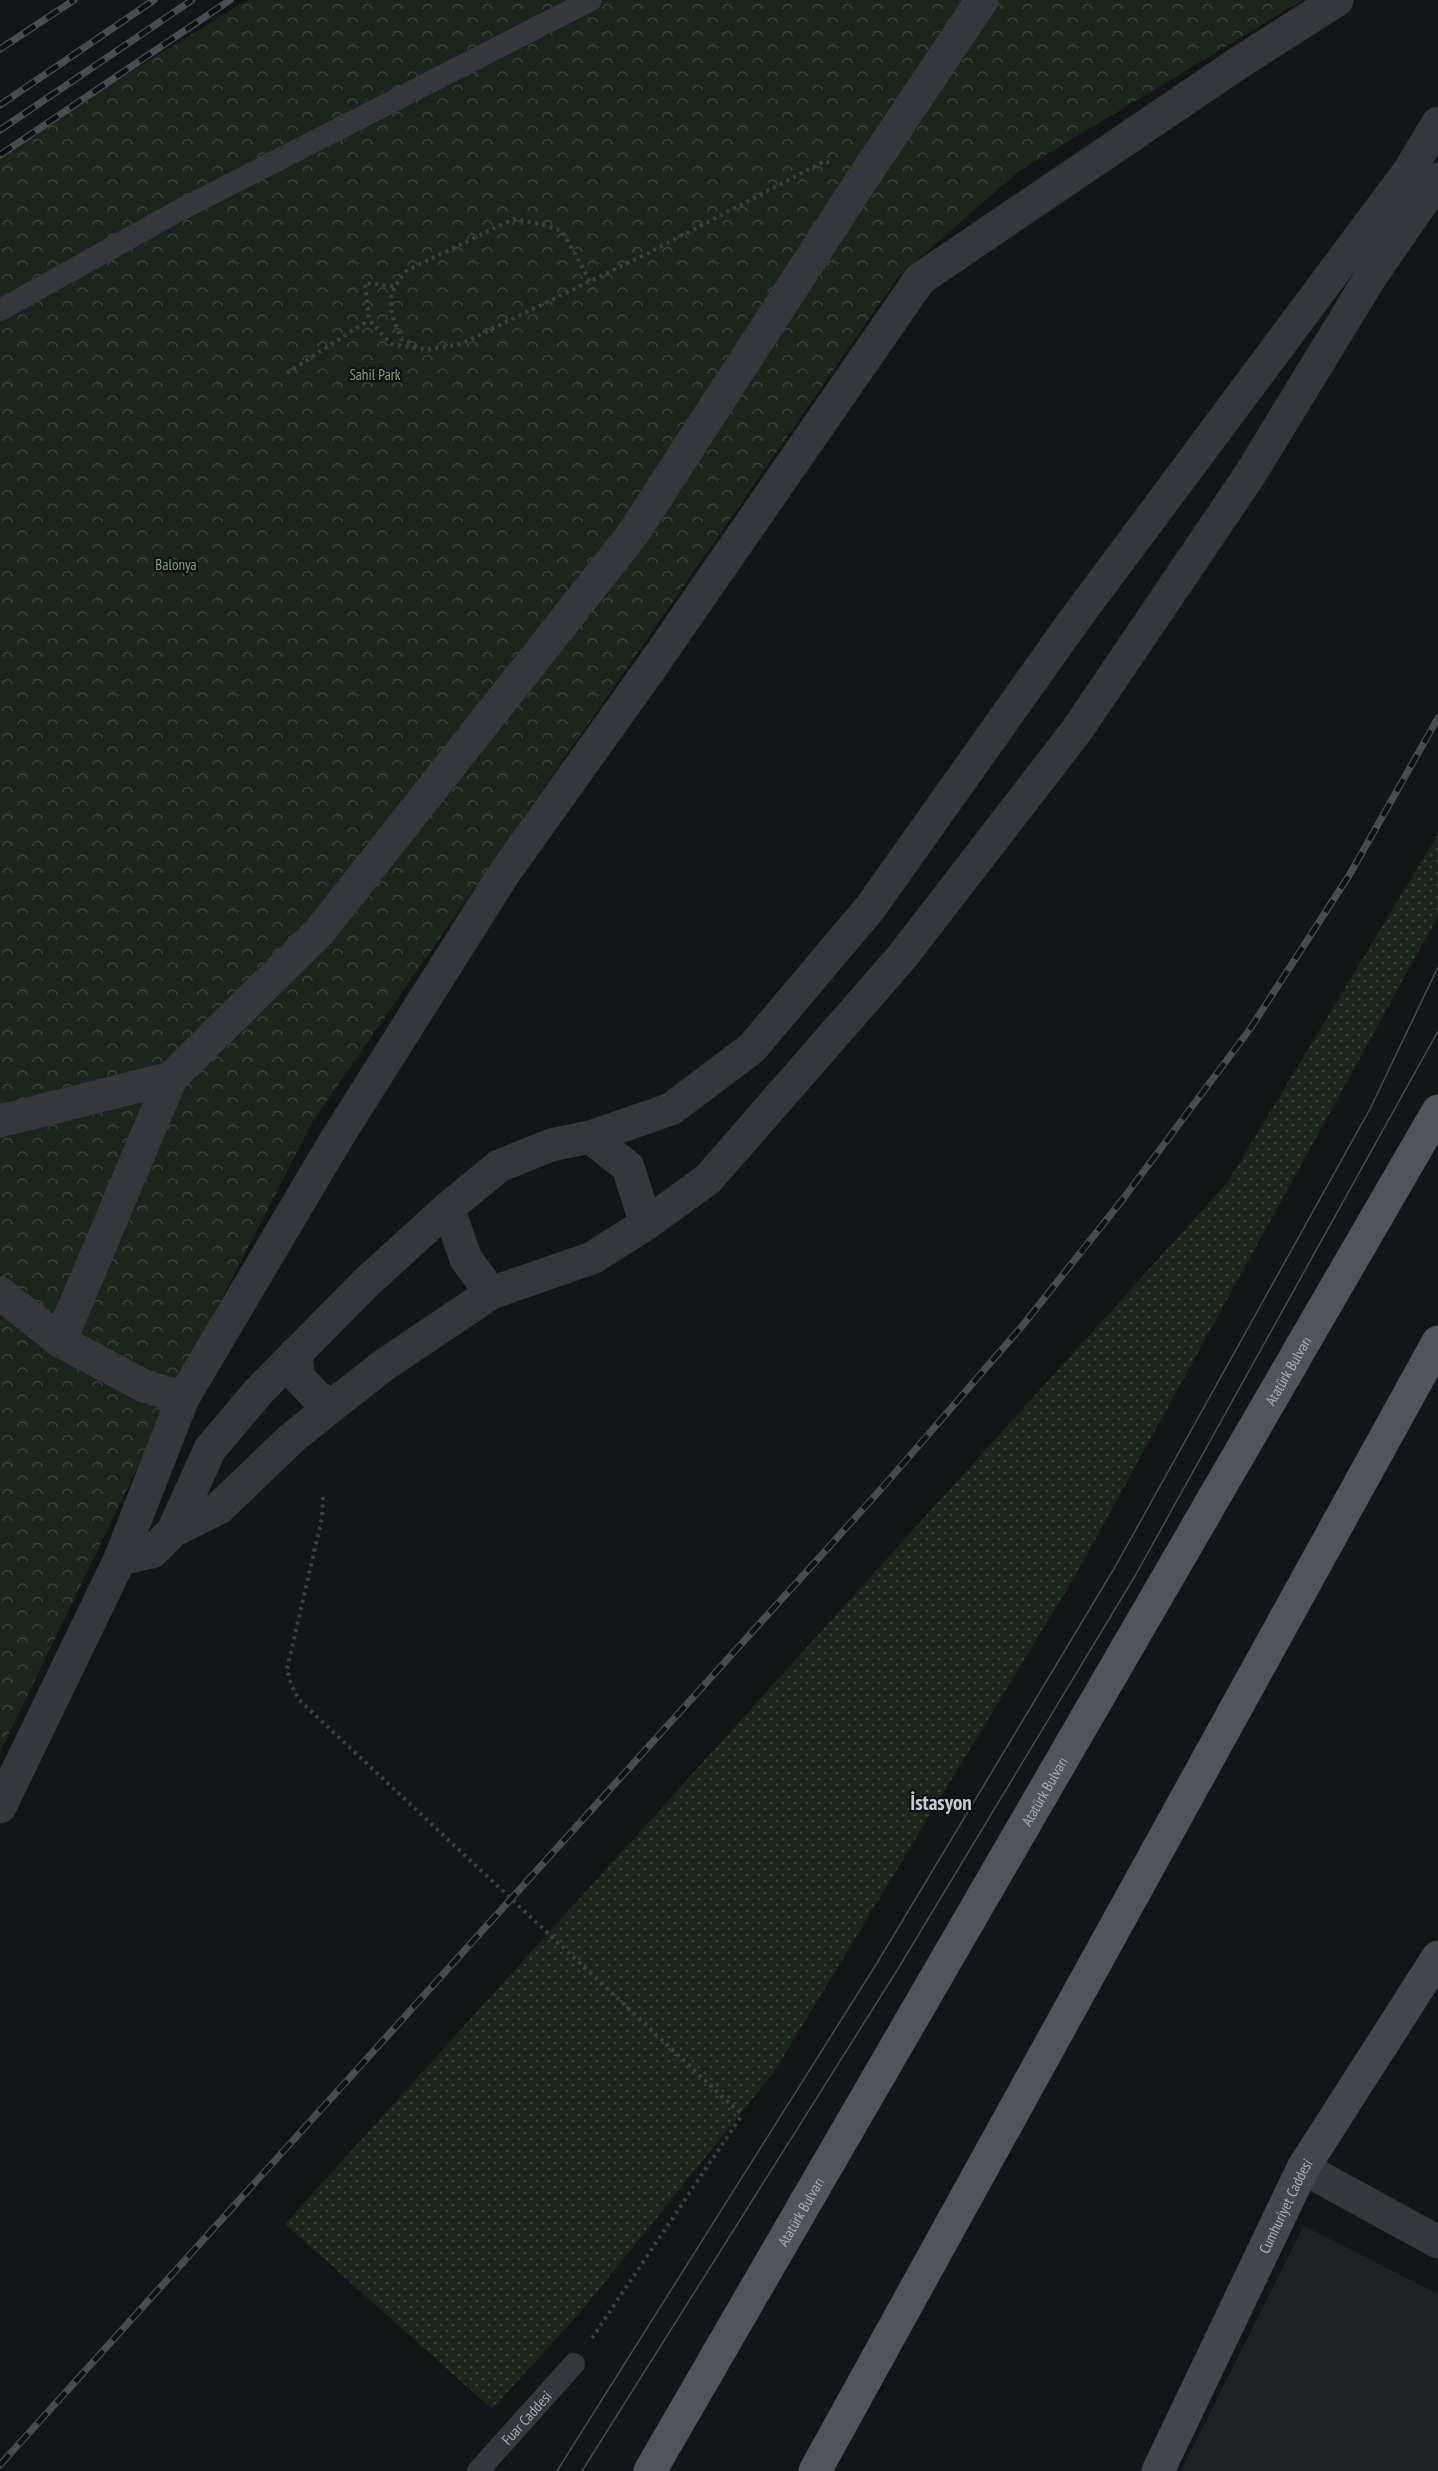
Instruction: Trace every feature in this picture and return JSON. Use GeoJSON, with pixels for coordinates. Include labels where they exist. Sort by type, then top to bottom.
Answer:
{"type":"FeatureCollection","features":[{"type":"Feature","properties":{"kind":"main road","name":"Atatürk Bulvarı"},"geometry":{"type":"LineString","coordinates":[[650,2471],[1438,1110]]}},
{"type":"Feature","properties":{"kind":"main road"},"geometry":{"type":"LineString","coordinates":[[815,2471],[1438,1342]]}},
{"type":"Feature","properties":{"kind":"main road","name":"Cumhuriyet Caddesi"},"geometry":{"type":"LineString","coordinates":[[1158,2471],[1303,2168],[1438,1957]]}},
{"type":"Feature","properties":{"kind":"street"},"geometry":{"type":"LineString","coordinates":[[60,1341],[171,1078],[319,932],[632,535],[863,178],[982,0]]}},
{"type":"Feature","properties":{"kind":"street"},"geometry":{"type":"LineString","coordinates":[[0,1807],[120,1559],[183,1398],[337,1138],[503,875],[650,669],[920,279],[1237,64],[1337,0]]}},
{"type":"Feature","properties":{"kind":"street"},"geometry":{"type":"LineString","coordinates":[[173,1531],[210,1449],[296,1353],[368,1281],[448,1208],[499,1166],[551,1145],[590,1137],[671,1109],[752,1047],[870,908],[1073,622],[1409,171],[1438,123]]}},
{"type":"Feature","properties":{"kind":"street"},"geometry":{"type":"LineString","coordinates":[[120,1559],[152,1552],[173,1531],[219,1508],[292,1438],[333,1405],[384,1365],[491,1293],[592,1258],[646,1224],[708,1179],[901,958],[1077,730],[1249,476],[1370,278],[1438,179]]}},
{"type":"Feature","properties":{"kind":"street"},"geometry":{"type":"LineString","coordinates":[[0,1121],[171,1078]]}},
{"type":"Feature","properties":{"kind":"street"},"geometry":{"type":"LineString","coordinates":[[590,1137],[628,1167],[646,1224]]}},
{"type":"Feature","properties":{"kind":"street"},"geometry":{"type":"LineString","coordinates":[[448,1208],[466,1259],[491,1293]]}},
{"type":"Feature","properties":{"kind":"street"},"geometry":{"type":"LineString","coordinates":[[0,1293],[60,1341],[144,1386],[183,1398]]}},
{"type":"Feature","properties":{"kind":"street"},"geometry":{"type":"LineString","coordinates":[[296,1353],[300,1378],[316,1397],[333,1405]]}},
{"type":"Feature","properties":{"kind":"street"},"geometry":{"type":"LineString","coordinates":[[1303,2168],[1438,2242]]}},
{"type":"Feature","properties":{"kind":"lane"},"geometry":{"type":"LineString","coordinates":[[0,310],[178,211],[591,0]]}},
{"type":"Feature","properties":{"kind":"lane","name":"Fuar Caddesi"},"geometry":{"type":"LineString","coordinates":[[478,2471],[574,2364]]}},
{"type":"Feature","properties":{"kind":"path"},"geometry":{"type":"LineString","coordinates":[[393,286],[365,283],[369,320],[391,344],[425,350],[461,344],[825,161],[863,178]]}},
{"type":"Feature","properties":{"kind":"path"},"geometry":{"type":"LineString","coordinates":[[425,350],[401,339],[390,311],[393,286],[406,271],[513,219],[541,224],[561,231],[590,281]]}},
{"type":"Feature","properties":{"kind":"path"},"geometry":{"type":"LineString","coordinates":[[287,373],[369,320]]}},
{"type":"Feature","properties":{"kind":"path"},"geometry":{"type":"LineString","coordinates":[[323,1497],[322,1518],[287,1669],[299,1700],[742,2115],[574,2364]]}},
{"type":"Feature","properties":{"kind":"shaded area"},"geometry":{"type":"Polygon","coordinates":[[[1304,2226],[1438,2294],[1438,2471],[1181,2471],[1304,2226]]]}},
{"type":"Feature","properties":{"kind":"green space","name":"Sahil Park"},"geometry":{"type":"Polygon","coordinates":[[[247,0],[1303,0],[1019,171],[898,277],[313,1121],[175,1390],[0,1752],[0,153],[247,0]]]}},
{"type":"Feature","properties":{"kind":"green space"},"geometry":{"type":"Polygon","coordinates":[[[1438,834],[1438,916],[1075,1576],[774,2072],[584,2308],[492,2409],[285,2224],[1227,1183],[1438,834]]]}},
{"type":"Feature","properties":{"kind":"tram line"},"geometry":{"type":"LineString","coordinates":[[557,2471],[877,1963],[1115,1567],[1370,1109],[1438,967]]}},
{"type":"Feature","properties":{"kind":"tram line"},"geometry":{"type":"LineString","coordinates":[[582,2471],[896,1972],[1135,1576],[1438,1031]]}},
{"type":"Feature","properties":{"kind":"railway"},"geometry":{"type":"LineString","coordinates":[[0,49],[74,0]]}},
{"type":"Feature","properties":{"kind":"railway"},"geometry":{"type":"LineString","coordinates":[[0,105],[154,0]]}},
{"type":"Feature","properties":{"kind":"railway"},"geometry":{"type":"LineString","coordinates":[[0,130],[192,0]]}},
{"type":"Feature","properties":{"kind":"railway"},"geometry":{"type":"LineString","coordinates":[[0,155],[230,0]]}},
{"type":"Feature","properties":{"kind":"railway"},"geometry":{"type":"LineString","coordinates":[[0,2465],[882,1488],[1023,1325],[1123,1199],[1250,1029],[1350,874],[1438,718]]}},
{"type":"Feature","properties":{"kind":"district","name":"İstasyon"},"geometry":{"type":"Point","coordinates":[941,1802]}},
{"type":"Feature","properties":{"kind":"park label","name":"Balonya"},"geometry":{"type":"Point","coordinates":[176,564]}}]}
